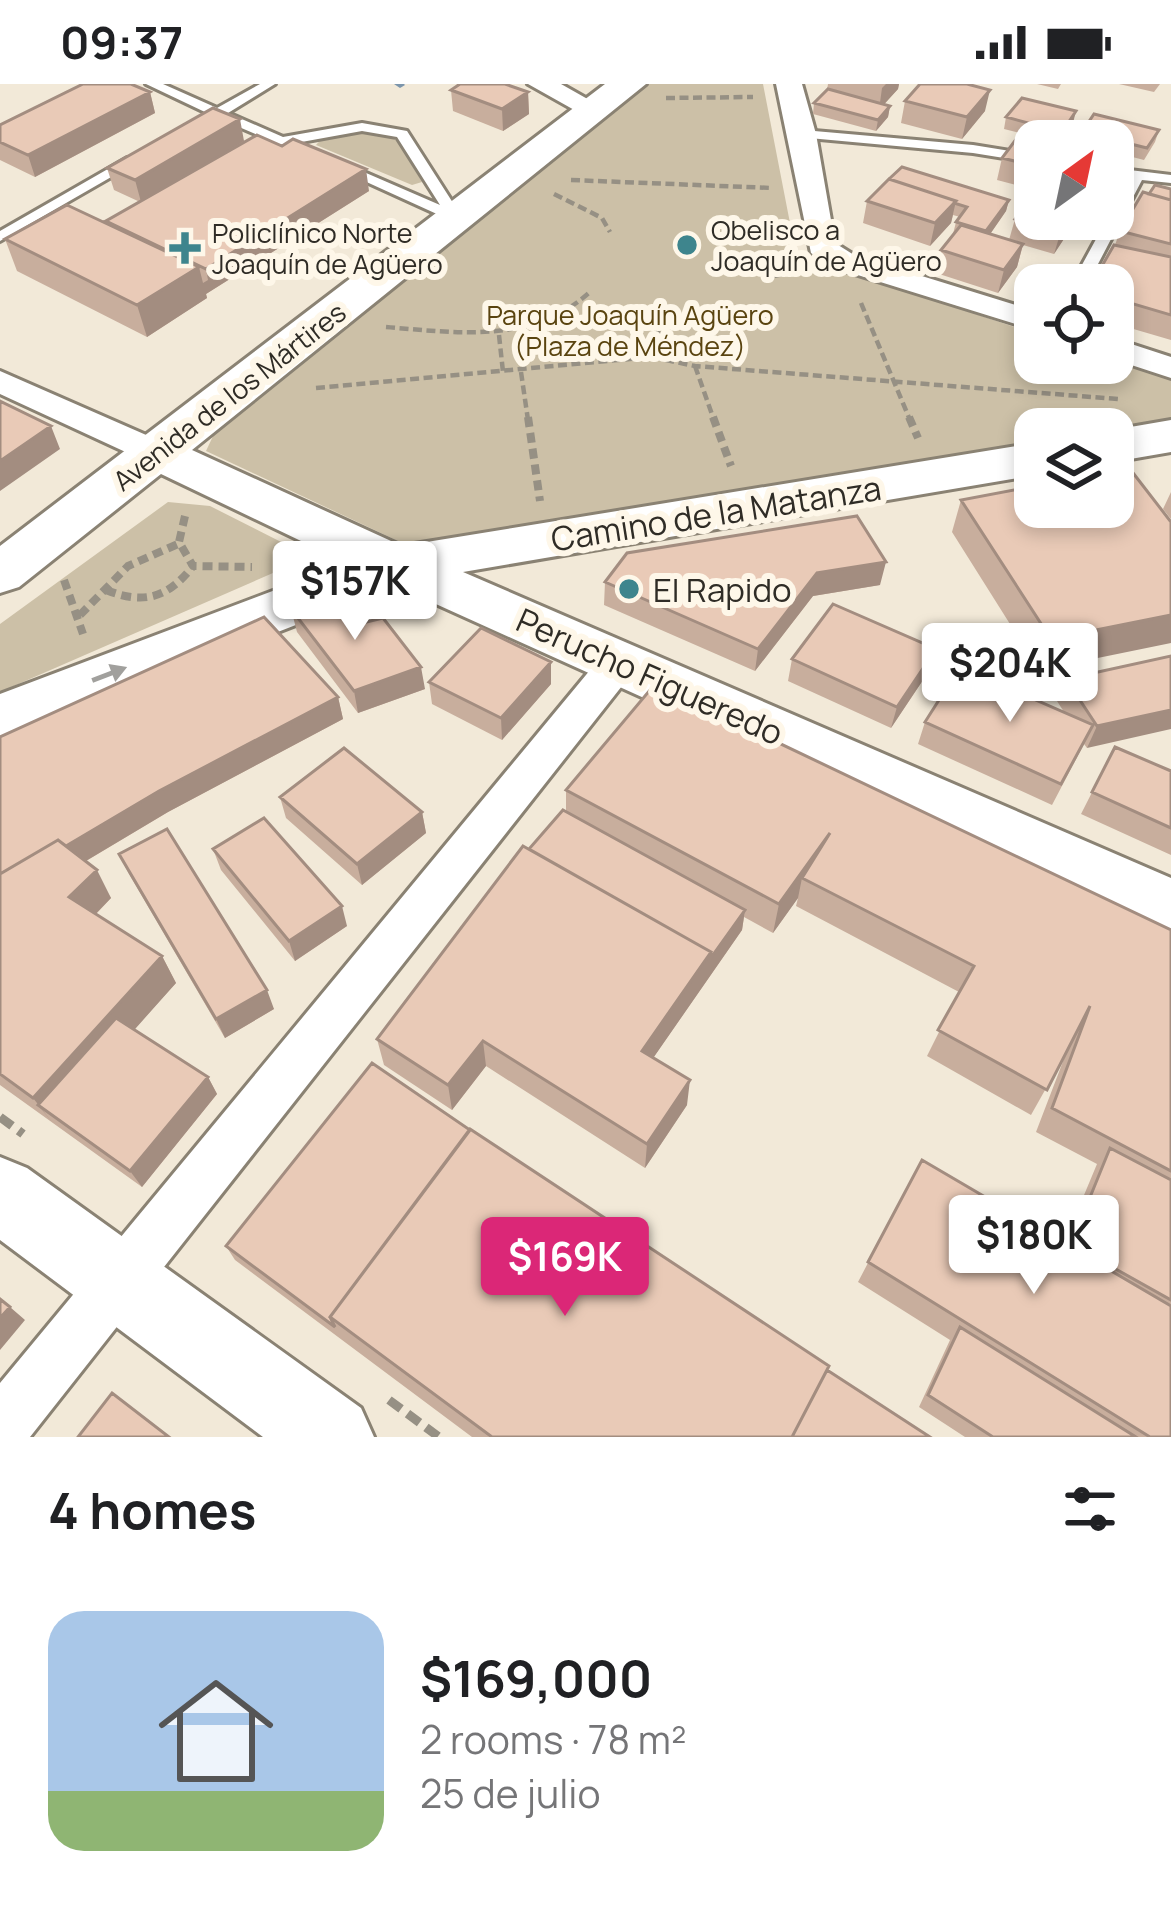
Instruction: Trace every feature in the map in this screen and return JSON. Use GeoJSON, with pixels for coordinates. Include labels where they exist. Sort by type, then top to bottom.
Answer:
{"type":"FeatureCollection","features":[{"type":"Feature","properties":{"kind":"main road","name":"Avenida de los Mártires"},"geometry":{"type":"LineString","coordinates":[[0,574],[628,84]]}},
{"type":"Feature","properties":{"kind":"main road"},"geometry":{"type":"LineString","coordinates":[[1134,426],[1171,436]]}},
{"type":"Feature","properties":{"kind":"main road","name":"Perucho Figueredo"},"geometry":{"type":"LineString","coordinates":[[157,454],[1171,908]]}},
{"type":"Feature","properties":{"kind":"main road","name":"Camino de la Matanza"},"geometry":{"type":"LineString","coordinates":[[397,565],[1014,463]]}},
{"type":"Feature","properties":{"kind":"main road"},"geometry":{"type":"LineString","coordinates":[[0,718],[397,565]]}},
{"type":"Feature","properties":{"kind":"main road"},"geometry":{"type":"LineString","coordinates":[[0,1194],[332,1437]]}},
{"type":"Feature","properties":{"kind":"street"},"geometry":{"type":"LineString","coordinates":[[542,84],[594,110]]}},
{"type":"Feature","properties":{"kind":"street"},"geometry":{"type":"LineString","coordinates":[[790,90],[832,254],[1014,315]]}},
{"type":"Feature","properties":{"kind":"street"},"geometry":{"type":"LineString","coordinates":[[1134,355],[1171,368]]}},
{"type":"Feature","properties":{"kind":"street","name":"Perucho Figueredo"},"geometry":{"type":"LineString","coordinates":[[0,381],[157,454]]}},
{"type":"Feature","properties":{"kind":"street"},"geometry":{"type":"LineString","coordinates":[[0,1429],[620,662]]}},
{"type":"Feature","properties":{"kind":"lane"},"geometry":{"type":"LineString","coordinates":[[152,84],[454,217]]}},
{"type":"Feature","properties":{"kind":"lane"},"geometry":{"type":"LineString","coordinates":[[198,124],[268,84]]}},
{"type":"Feature","properties":{"kind":"lane"},"geometry":{"type":"LineString","coordinates":[[280,141],[362,127],[402,134],[454,217]]}},
{"type":"Feature","properties":{"kind":"lane"},"geometry":{"type":"LineString","coordinates":[[802,134],[1014,155]]}},
{"type":"Feature","properties":{"kind":"lane"},"geometry":{"type":"LineString","coordinates":[[0,237],[138,158]]}},
{"type":"Feature","properties":{"kind":"lane"},"geometry":{"type":"LineString","coordinates":[[1134,175],[1171,179]]}},
{"type":"Feature","properties":{"kind":"lane"},"geometry":{"type":"LineString","coordinates":[[1090,264],[1137,175]]}},
{"type":"Feature","properties":{"kind":"path"},"geometry":{"type":"LineString","coordinates":[[668,84],[652,97],[790,90]]}},
{"type":"Feature","properties":{"kind":"path"},"geometry":{"type":"LineString","coordinates":[[568,180],[812,190]]}},
{"type":"Feature","properties":{"kind":"path"},"geometry":{"type":"LineString","coordinates":[[535,187],[602,218],[610,232]]}},
{"type":"Feature","properties":{"kind":"path"},"geometry":{"type":"LineString","coordinates":[[832,254],[939,476]]}},
{"type":"Feature","properties":{"kind":"path"},"geometry":{"type":"LineString","coordinates":[[384,327],[499,335],[580,304],[590,292]]}},
{"type":"Feature","properties":{"kind":"path"},"geometry":{"type":"LineString","coordinates":[[669,307],[660,317],[658,333],[682,363]]}},
{"type":"Feature","properties":{"kind":"path"},"geometry":{"type":"LineString","coordinates":[[499,335],[503,372]]}},
{"type":"Feature","properties":{"kind":"path"},"geometry":{"type":"LineString","coordinates":[[225,400],[521,372],[594,359],[651,357],[694,366],[893,379],[1045,408]]}},
{"type":"Feature","properties":{"kind":"path"},"geometry":{"type":"LineString","coordinates":[[694,366],[736,481]]}},
{"type":"Feature","properties":{"kind":"path"},"geometry":{"type":"LineString","coordinates":[[521,372],[542,512],[553,541]]}},
{"type":"Feature","properties":{"kind":"path"},"geometry":{"type":"LineString","coordinates":[[45,541],[80,615],[91,681]]}},
{"type":"Feature","properties":{"kind":"path"},"geometry":{"type":"LineString","coordinates":[[80,615],[128,566],[178,544]]}},
{"type":"Feature","properties":{"kind":"path"},"geometry":{"type":"LineString","coordinates":[[106,590],[132,602],[158,597],[175,591],[193,566]]}},
{"type":"Feature","properties":{"kind":"green space","name":"Parque Joaquín Agüero (Plaza de Méndez)"},"geometry":{"type":"Polygon","coordinates":[[[649,84],[763,84],[796,254],[1014,327],[1014,384],[1134,384],[1134,365],[1171,377],[1171,425],[1134,431],[1134,408],[1014,408],[1014,451],[413,548],[206,451],[214,434],[649,84]]]}},
{"type":"Feature","properties":{"kind":"green space"},"geometry":{"type":"Polygon","coordinates":[[[374,132],[399,141],[422,182],[412,185],[316,145],[324,136],[374,132]]]}},
{"type":"Feature","properties":{"kind":"green space"},"geometry":{"type":"Polygon","coordinates":[[[168,502],[210,506],[289,546],[289,566],[0,692],[0,624],[168,502]]]}},
{"type":"Feature","properties":{"kind":"building"},"geometry":{"type":"Polygon","coordinates":[[[83,84],[131,84],[150,92],[28,155],[0,142],[0,125],[83,84]]]}},
{"type":"Feature","properties":{"kind":"building"},"geometry":{"type":"Polygon","coordinates":[[[460,84],[505,84],[528,92],[502,109],[451,90],[460,84]]]}},
{"type":"Feature","properties":{"kind":"building"},"geometry":{"type":"Polygon","coordinates":[[[920,84],[967,84],[990,90],[967,117],[905,101],[920,84]]]}},
{"type":"Feature","properties":{"kind":"building"},"geometry":{"type":"Polygon","coordinates":[[[828,89],[890,106],[878,120],[814,103],[828,89]]]}},
{"type":"Feature","properties":{"kind":"building"},"geometry":{"type":"Polygon","coordinates":[[[1022,98],[1076,111],[1070,120],[1006,117],[1022,98]]]}},
{"type":"Feature","properties":{"kind":"building"},"geometry":{"type":"Polygon","coordinates":[[[213,108],[240,119],[135,180],[107,168],[213,108]]]}},
{"type":"Feature","properties":{"kind":"building"},"geometry":{"type":"Polygon","coordinates":[[[1134,124],[1159,130],[1147,148],[1134,145],[1134,124]]]}},
{"type":"Feature","properties":{"kind":"building"},"geometry":{"type":"Polygon","coordinates":[[[257,135],[282,146],[293,139],[366,169],[206,269],[106,221],[257,135]]]}},
{"type":"Feature","properties":{"kind":"building"},"geometry":{"type":"Polygon","coordinates":[[[1014,142],[1014,161],[1002,158],[1014,142]]]}},
{"type":"Feature","properties":{"kind":"building"},"geometry":{"type":"Polygon","coordinates":[[[902,167],[1009,200],[986,231],[956,222],[967,207],[889,179],[902,167]]]}},
{"type":"Feature","properties":{"kind":"building"},"geometry":{"type":"Polygon","coordinates":[[[889,179],[956,201],[935,223],[867,201],[889,179]]]}},
{"type":"Feature","properties":{"kind":"building"},"geometry":{"type":"Polygon","coordinates":[[[1155,185],[1171,189],[1171,200],[1149,194],[1155,185]]]}},
{"type":"Feature","properties":{"kind":"building"},"geometry":{"type":"Polygon","coordinates":[[[1143,192],[1171,200],[1171,244],[1134,235],[1134,207],[1143,192]]]}},
{"type":"Feature","properties":{"kind":"building"},"geometry":{"type":"Polygon","coordinates":[[[67,205],[199,267],[137,305],[5,239],[67,205]]]}},
{"type":"Feature","properties":{"kind":"building"},"geometry":{"type":"Polygon","coordinates":[[[961,225],[1023,244],[1004,270],[941,250],[961,225]]]}},
{"type":"Feature","properties":{"kind":"building"},"geometry":{"type":"Polygon","coordinates":[[[1114,245],[1171,257],[1171,315],[1134,304],[1134,264],[1103,264],[1114,245]]]}},
{"type":"Feature","properties":{"kind":"building"},"geometry":{"type":"Polygon","coordinates":[[[0,401],[51,426],[0,461],[0,401]]]}},
{"type":"Feature","properties":{"kind":"building"},"geometry":{"type":"Polygon","coordinates":[[[1134,474],[1171,522],[1171,615],[1051,639],[961,500],[1014,490],[1014,528],[1134,528],[1134,474]]]}},
{"type":"Feature","properties":{"kind":"building"},"geometry":{"type":"Polygon","coordinates":[[[857,516],[886,562],[817,573],[758,649],[605,582],[627,553],[857,516]],[[704,583],[693,598],[710,604],[722,588],[709,591],[704,583]]]}},
{"type":"Feature","properties":{"kind":"building"},"geometry":{"type":"Polygon","coordinates":[[[336,593],[358,624],[383,618],[421,667],[354,691],[291,609],[336,593]]]}},
{"type":"Feature","properties":{"kind":"building"},"geometry":{"type":"Polygon","coordinates":[[[833,604],[936,649],[897,707],[792,659],[833,604]]]}},
{"type":"Feature","properties":{"kind":"building"},"geometry":{"type":"Polygon","coordinates":[[[264,617],[338,697],[66,846],[58,840],[0,874],[0,737],[264,617]]]}},
{"type":"Feature","properties":{"kind":"building"},"geometry":{"type":"Polygon","coordinates":[[[481,628],[551,662],[501,718],[429,682],[481,628]]]}},
{"type":"Feature","properties":{"kind":"building"},"geometry":{"type":"Polygon","coordinates":[[[1171,656],[1171,710],[1097,726],[1066,679],[1171,656]]]}},
{"type":"Feature","properties":{"kind":"building"},"geometry":{"type":"Polygon","coordinates":[[[960,667],[1093,725],[1061,784],[925,722],[960,667]]]}},
{"type":"Feature","properties":{"kind":"building"},"geometry":{"type":"Polygon","coordinates":[[[655,684],[1171,930],[1171,1171],[1052,1108],[1090,1006],[1047,1090],[938,1030],[974,966],[802,878],[830,833],[779,904],[566,790],[655,684]]]}},
{"type":"Feature","properties":{"kind":"building"},"geometry":{"type":"Polygon","coordinates":[[[1115,747],[1171,771],[1171,828],[1092,792],[1115,747]]]}},
{"type":"Feature","properties":{"kind":"building"},"geometry":{"type":"Polygon","coordinates":[[[344,748],[422,812],[357,864],[280,797],[344,748]]]}},
{"type":"Feature","properties":{"kind":"building"},"geometry":{"type":"Polygon","coordinates":[[[563,810],[745,910],[710,959],[711,952],[529,849],[563,810]]]}},
{"type":"Feature","properties":{"kind":"building"},"geometry":{"type":"Polygon","coordinates":[[[264,818],[342,906],[289,941],[213,849],[264,818]]]}},
{"type":"Feature","properties":{"kind":"building"},"geometry":{"type":"Polygon","coordinates":[[[167,829],[267,990],[216,1019],[119,854],[167,829]]]}},
{"type":"Feature","properties":{"kind":"building"},"geometry":{"type":"Polygon","coordinates":[[[58,840],[97,870],[69,897],[162,956],[33,1098],[0,1074],[0,874],[58,840]]]}},
{"type":"Feature","properties":{"kind":"building"},"geometry":{"type":"Polygon","coordinates":[[[523,846],[711,952],[642,1051],[690,1080],[647,1144],[483,1041],[448,1085],[377,1039],[523,846]]]}},
{"type":"Feature","properties":{"kind":"building"},"geometry":{"type":"Polygon","coordinates":[[[116,1018],[208,1077],[130,1171],[38,1105],[116,1018]]]}},
{"type":"Feature","properties":{"kind":"building"},"geometry":{"type":"Polygon","coordinates":[[[372,1063],[470,1130],[330,1317],[335,1327],[226,1246],[372,1063]]]}},
{"type":"Feature","properties":{"kind":"building"},"geometry":{"type":"Polygon","coordinates":[[[470,1129],[829,1366],[792,1437],[492,1437],[330,1317],[470,1129]]]}},
{"type":"Feature","properties":{"kind":"building"},"geometry":{"type":"Polygon","coordinates":[[[1110,1148],[1171,1180],[1171,1300],[1071,1244],[1110,1148]]]}},
{"type":"Feature","properties":{"kind":"building"},"geometry":{"type":"Polygon","coordinates":[[[922,1160],[1171,1306],[1171,1437],[1150,1437],[868,1262],[922,1160]]]}},
{"type":"Feature","properties":{"kind":"building"},"geometry":{"type":"Polygon","coordinates":[[[0,1299],[10,1307],[0,1318],[0,1299]]]}},
{"type":"Feature","properties":{"kind":"building"},"geometry":{"type":"Polygon","coordinates":[[[960,1327],[1136,1437],[993,1437],[928,1395],[960,1327]]]}},
{"type":"Feature","properties":{"kind":"building"},"geometry":{"type":"Polygon","coordinates":[[[827,1370],[930,1437],[792,1437],[827,1370]]]}},
{"type":"Feature","properties":{"kind":"building"},"geometry":{"type":"Polygon","coordinates":[[[112,1393],[169,1437],[78,1437],[112,1393]]]}},
{"type":"Feature","properties":{"kind":"place","name":"Obelisco a Joaquín de Agüero"},"geometry":{"type":"Point","coordinates":[687,245]}},
{"type":"Feature","properties":{"kind":"place","name":"Policlínico Norte Joaquín de Agüero"},"geometry":{"type":"Point","coordinates":[185,248]}},
{"type":"Feature","properties":{"kind":"place","name":"El Rapido"},"geometry":{"type":"Point","coordinates":[629,589]}}]}
